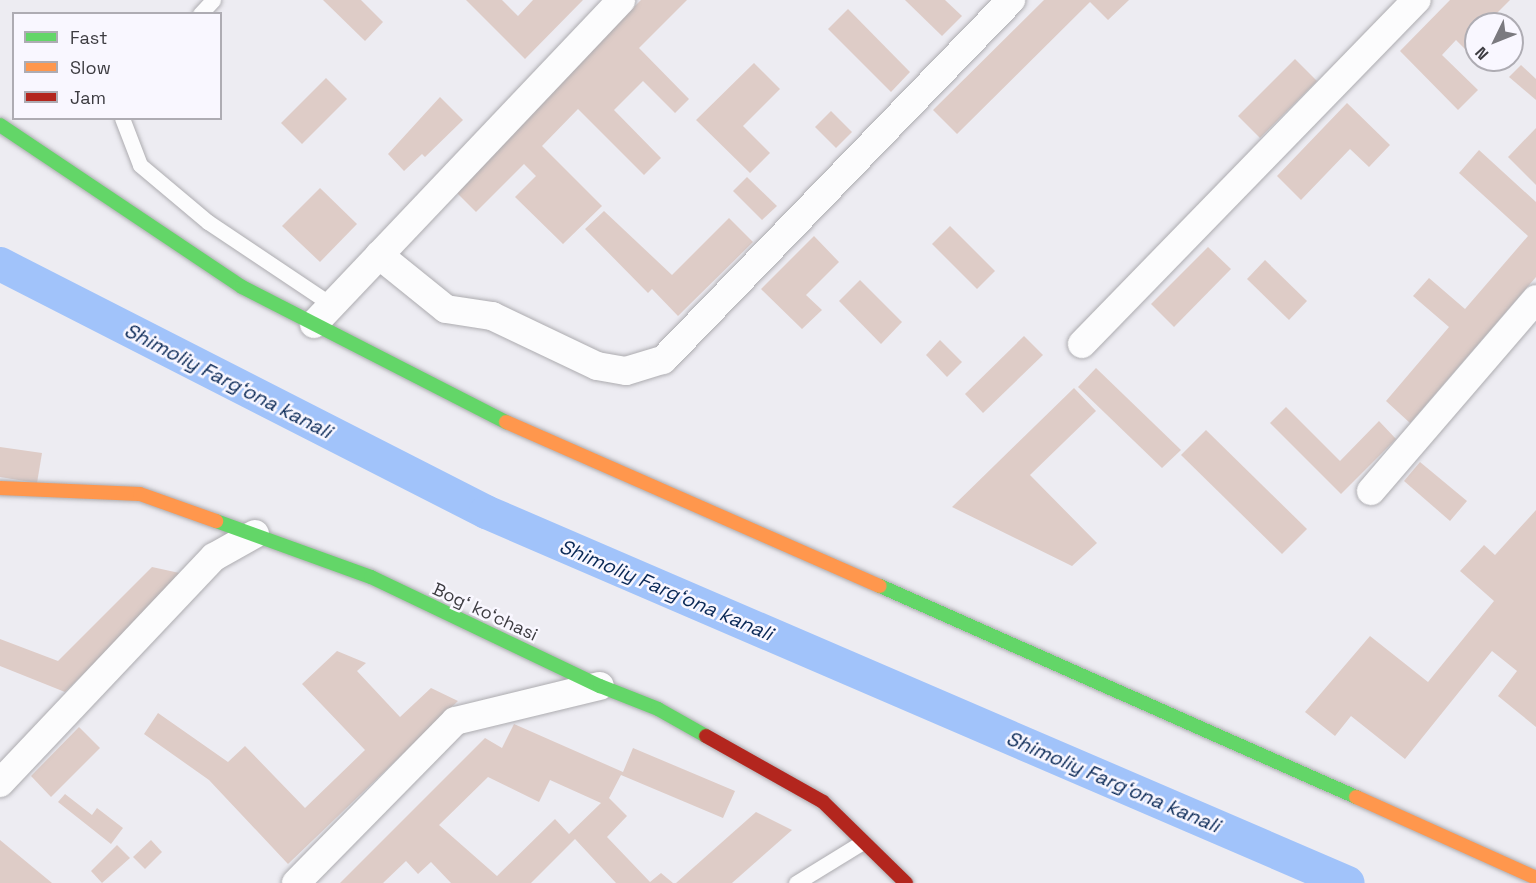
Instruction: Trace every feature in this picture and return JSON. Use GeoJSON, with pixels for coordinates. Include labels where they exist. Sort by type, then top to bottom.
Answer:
{"type":"FeatureCollection","features":[{"type":"Feature","properties":{"kind":"street"},"geometry":{"type":"LineString","coordinates":[[323,315],[621,0]]}},
{"type":"Feature","properties":{"kind":"street"},"geometry":{"type":"LineString","coordinates":[[379,255],[446,309],[492,316],[597,366],[626,371],[663,360],[1011,0]]}},
{"type":"Feature","properties":{"kind":"street"},"geometry":{"type":"LineString","coordinates":[[1082,344],[1417,0]]}},
{"type":"Feature","properties":{"kind":"street"},"geometry":{"type":"LineString","coordinates":[[0,125],[242,287],[323,315],[546,442],[918,602],[1536,879]]}},
{"type":"Feature","properties":{"kind":"street"},"geometry":{"type":"LineString","coordinates":[[1371,491],[1536,299]]}},
{"type":"Feature","properties":{"kind":"street","name":"Bogʻ koʻchasi"},"geometry":{"type":"LineString","coordinates":[[0,488],[140,494],[370,577],[600,686],[658,709],[823,801],[861,843],[906,883]]}},
{"type":"Feature","properties":{"kind":"street"},"geometry":{"type":"LineString","coordinates":[[0,783],[214,557],[255,534]]}},
{"type":"Feature","properties":{"kind":"street"},"geometry":{"type":"LineString","coordinates":[[296,883],[455,721],[600,686]]}},
{"type":"Feature","properties":{"kind":"lane"},"geometry":{"type":"LineString","coordinates":[[202,12],[213,0]]}},
{"type":"Feature","properties":{"kind":"lane"},"geometry":{"type":"LineString","coordinates":[[123,120],[140,165],[323,315]]}},
{"type":"Feature","properties":{"kind":"lane"},"geometry":{"type":"LineString","coordinates":[[796,883],[861,843]]}},
{"type":"Feature","properties":{"kind":"building"},"geometry":{"type":"Polygon","coordinates":[[[323,0],[361,0],[383,22],[365,41],[323,0]]]}},
{"type":"Feature","properties":{"kind":"building"},"geometry":{"type":"Polygon","coordinates":[[[466,0],[502,0],[518,16],[533,0],[583,0],[525,59],[466,0]]]}},
{"type":"Feature","properties":{"kind":"building"},"geometry":{"type":"Polygon","coordinates":[[[641,0],[687,0],[639,48],[689,99],[675,113],[643,81],[614,110],[661,158],[644,175],[578,109],[542,146],[602,206],[563,244],[515,197],[536,176],[524,164],[476,212],[452,188],[641,0]]]}},
{"type":"Feature","properties":{"kind":"building"},"geometry":{"type":"Polygon","coordinates":[[[905,0],[945,0],[962,16],[942,36],[905,0]]]}},
{"type":"Feature","properties":{"kind":"building"},"geometry":{"type":"Polygon","coordinates":[[[1044,0],[1129,0],[1108,20],[1090,2],[957,134],[933,110],[1044,0]]]}},
{"type":"Feature","properties":{"kind":"building"},"geometry":{"type":"Polygon","coordinates":[[[1450,0],[1510,0],[1498,12],[1464,12],[1464,48],[1456,40],[1442,55],[1478,90],[1458,110],[1400,51],[1450,0]]]}},
{"type":"Feature","properties":{"kind":"building"},"geometry":{"type":"Polygon","coordinates":[[[848,9],[910,72],[891,92],[828,29],[848,9]]]}},
{"type":"Feature","properties":{"kind":"building"},"geometry":{"type":"Polygon","coordinates":[[[1295,59],[1317,81],[1260,138],[1238,116],[1295,59]]]}},
{"type":"Feature","properties":{"kind":"building"},"geometry":{"type":"Polygon","coordinates":[[[754,63],[780,89],[743,126],[770,153],[750,173],[696,120],[754,63]]]}},
{"type":"Feature","properties":{"kind":"building"},"geometry":{"type":"Polygon","coordinates":[[[1524,68],[1536,79],[1536,100],[1509,77],[1514,72],[1524,72],[1524,68]]]}},
{"type":"Feature","properties":{"kind":"building"},"geometry":{"type":"Polygon","coordinates":[[[326,78],[347,99],[302,144],[281,123],[326,78]]]}},
{"type":"Feature","properties":{"kind":"building"},"geometry":{"type":"Polygon","coordinates":[[[440,97],[463,120],[425,157],[422,154],[404,171],[388,154],[440,97]]]}},
{"type":"Feature","properties":{"kind":"building"},"geometry":{"type":"Polygon","coordinates":[[[1347,103],[1390,145],[1369,167],[1350,149],[1301,200],[1277,176],[1347,103]]]}},
{"type":"Feature","properties":{"kind":"building"},"geometry":{"type":"Polygon","coordinates":[[[831,111],[852,132],[836,148],[815,127],[831,111]]]}},
{"type":"Feature","properties":{"kind":"building"},"geometry":{"type":"Polygon","coordinates":[[[1536,128],[1536,185],[1508,157],[1536,128]]]}},
{"type":"Feature","properties":{"kind":"building"},"geometry":{"type":"Polygon","coordinates":[[[1479,150],[1536,202],[1536,277],[1410,423],[1386,401],[1449,327],[1413,296],[1429,278],[1465,309],[1528,236],[1459,173],[1479,150]]]}},
{"type":"Feature","properties":{"kind":"building"},"geometry":{"type":"Polygon","coordinates":[[[747,177],[777,206],[762,220],[733,191],[747,177]]]}},
{"type":"Feature","properties":{"kind":"building"},"geometry":{"type":"Polygon","coordinates":[[[320,188],[357,224],[320,262],[282,226],[320,188]]]}},
{"type":"Feature","properties":{"kind":"building"},"geometry":{"type":"Polygon","coordinates":[[[604,211],[672,275],[729,218],[753,242],[678,316],[652,289],[648,293],[585,229],[604,211]]]}},
{"type":"Feature","properties":{"kind":"building"},"geometry":{"type":"Polygon","coordinates":[[[950,226],[995,271],[977,289],[932,244],[950,226]]]}},
{"type":"Feature","properties":{"kind":"building"},"geometry":{"type":"Polygon","coordinates":[[[814,236],[839,262],[806,295],[822,310],[802,329],[761,289],[814,236]]]}},
{"type":"Feature","properties":{"kind":"building"},"geometry":{"type":"Polygon","coordinates":[[[1208,247],[1231,269],[1174,327],[1151,304],[1208,247]]]}},
{"type":"Feature","properties":{"kind":"building"},"geometry":{"type":"Polygon","coordinates":[[[1265,260],[1307,301],[1289,320],[1247,279],[1265,260]]]}},
{"type":"Feature","properties":{"kind":"building"},"geometry":{"type":"Polygon","coordinates":[[[860,280],[902,322],[881,344],[839,301],[860,280]]]}},
{"type":"Feature","properties":{"kind":"building"},"geometry":{"type":"Polygon","coordinates":[[[1024,336],[1043,355],[983,413],[965,394],[1024,336]]]}},
{"type":"Feature","properties":{"kind":"building"},"geometry":{"type":"Polygon","coordinates":[[[940,340],[962,362],[947,377],[926,355],[940,340]]]}},
{"type":"Feature","properties":{"kind":"building"},"geometry":{"type":"Polygon","coordinates":[[[1096,368],[1181,450],[1162,468],[1078,387],[1096,368]]]}},
{"type":"Feature","properties":{"kind":"building"},"geometry":{"type":"Polygon","coordinates":[[[1074,388],[1096,411],[1030,475],[1097,543],[1072,566],[952,507],[1074,388]]]}},
{"type":"Feature","properties":{"kind":"building"},"geometry":{"type":"Polygon","coordinates":[[[1286,407],[1340,461],[1379,421],[1396,439],[1341,494],[1270,423],[1286,407]]]}},
{"type":"Feature","properties":{"kind":"building"},"geometry":{"type":"Polygon","coordinates":[[[1206,430],[1307,529],[1282,554],[1181,455],[1206,430]]]}},
{"type":"Feature","properties":{"kind":"building"},"geometry":{"type":"Polygon","coordinates":[[[0,447],[42,453],[37,483],[0,477],[0,447]]]}},
{"type":"Feature","properties":{"kind":"building"},"geometry":{"type":"Polygon","coordinates":[[[1420,462],[1467,501],[1450,521],[1404,481],[1420,462]]]}},
{"type":"Feature","properties":{"kind":"building"},"geometry":{"type":"Polygon","coordinates":[[[1536,510],[1536,727],[1498,696],[1517,671],[1492,651],[1405,759],[1351,716],[1335,736],[1305,712],[1370,636],[1428,682],[1494,601],[1460,571],[1484,545],[1495,555],[1536,510]]]}},
{"type":"Feature","properties":{"kind":"building"},"geometry":{"type":"Polygon","coordinates":[[[152,567],[184,574],[65,692],[0,666],[0,639],[58,661],[152,567]]]}},
{"type":"Feature","properties":{"kind":"building"},"geometry":{"type":"Polygon","coordinates":[[[337,651],[366,663],[357,671],[400,717],[431,688],[458,701],[288,864],[209,780],[144,734],[158,713],[228,762],[245,746],[305,808],[365,750],[302,684],[337,651]]]}},
{"type":"Feature","properties":{"kind":"building"},"geometry":{"type":"Polygon","coordinates":[[[514,724],[623,772],[633,748],[735,791],[723,818],[621,775],[609,798],[627,816],[607,837],[650,882],[661,873],[673,883],[616,883],[575,839],[531,883],[451,883],[431,862],[418,874],[406,861],[383,883],[340,883],[485,738],[502,748],[514,724]],[[488,777],[439,825],[497,876],[555,819],[569,834],[601,803],[550,780],[539,802],[488,777]]]}},
{"type":"Feature","properties":{"kind":"building"},"geometry":{"type":"Polygon","coordinates":[[[79,727],[100,748],[51,797],[31,776],[79,727]]]}},
{"type":"Feature","properties":{"kind":"building"},"geometry":{"type":"Polygon","coordinates":[[[65,794],[92,815],[97,808],[123,828],[111,844],[58,802],[65,794]]]}},
{"type":"Feature","properties":{"kind":"building"},"geometry":{"type":"Polygon","coordinates":[[[756,812],[792,830],[732,883],[676,883],[756,812]]]}},
{"type":"Feature","properties":{"kind":"building"},"geometry":{"type":"Polygon","coordinates":[[[0,840],[52,883],[0,883],[0,840]]]}},
{"type":"Feature","properties":{"kind":"building"},"geometry":{"type":"Polygon","coordinates":[[[151,840],[162,852],[145,869],[133,857],[151,840]]]}},
{"type":"Feature","properties":{"kind":"building"},"geometry":{"type":"Polygon","coordinates":[[[117,845],[130,858],[102,883],[91,871],[117,845]]]}},
{"type":"Feature","properties":{"kind":"waterway","name":"Shimoliy Fargʻona kanali"},"geometry":{"type":"LineString","coordinates":[[0,264],[486,512],[1348,883]]}},
{"type":"Feature","properties":{"kind":"traffic: fast"},"geometry":{"type":"LineString","coordinates":[[0,125],[242,287],[506,422]]}},
{"type":"Feature","properties":{"kind":"traffic: fast"},"geometry":{"type":"LineString","coordinates":[[216,521],[371,577],[600,686],[658,709],[706,736]]}},
{"type":"Feature","properties":{"kind":"traffic: fast"},"geometry":{"type":"LineString","coordinates":[[880,586],[1356,797]]}},
{"type":"Feature","properties":{"kind":"traffic: slow"},"geometry":{"type":"LineString","coordinates":[[506,422],[880,586]]}},
{"type":"Feature","properties":{"kind":"traffic: slow"},"geometry":{"type":"LineString","coordinates":[[0,488],[140,494],[216,521]]}},
{"type":"Feature","properties":{"kind":"traffic: slow"},"geometry":{"type":"LineString","coordinates":[[1356,797],[1536,878]]}},
{"type":"Feature","properties":{"kind":"traffic: jam"},"geometry":{"type":"LineString","coordinates":[[706,736],[823,802],[906,883]]}}]}
